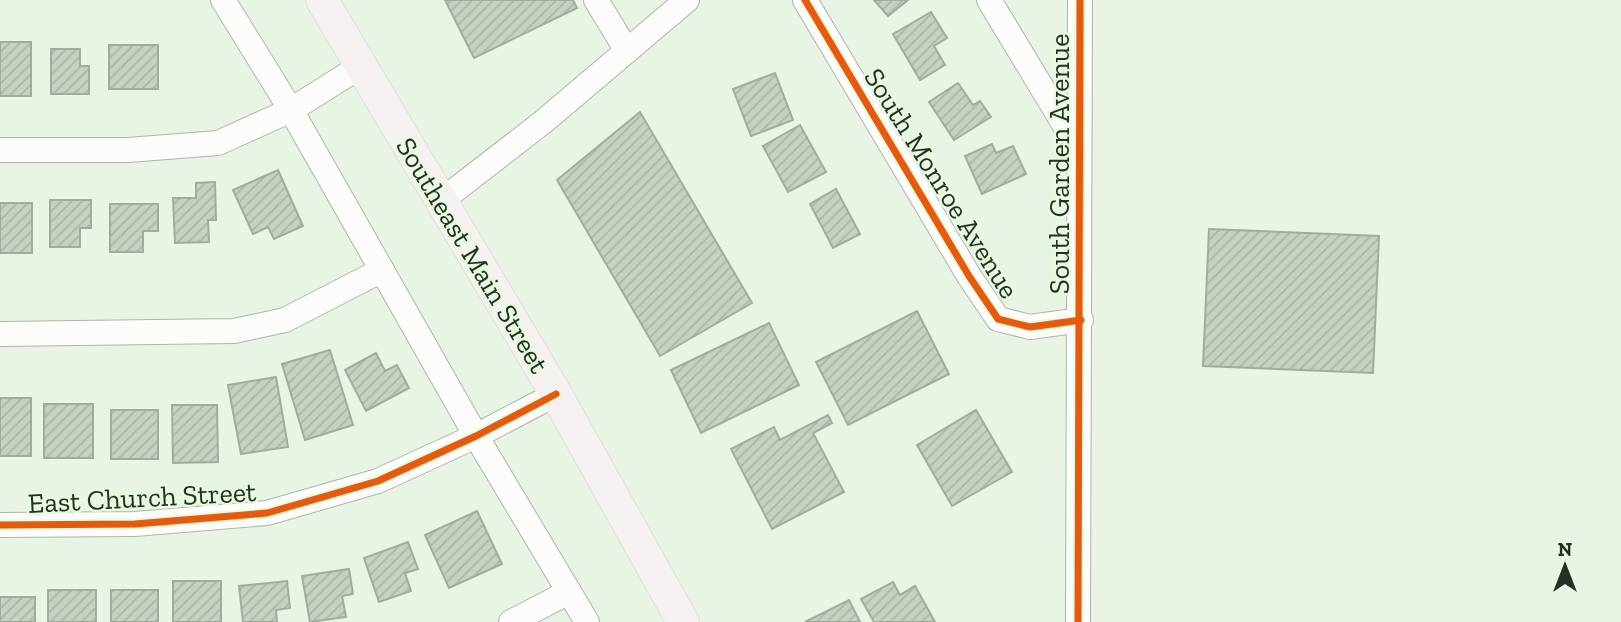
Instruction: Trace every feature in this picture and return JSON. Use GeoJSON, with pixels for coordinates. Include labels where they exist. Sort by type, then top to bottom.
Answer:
{"type":"FeatureCollection","features":[{"type":"Feature","properties":{"kind":"main road","name":"Southeast Main Street"},"geometry":{"type":"LineString","coordinates":[[322,0],[556,394],[683,622]]}},
{"type":"Feature","properties":{"kind":"street"},"geometry":{"type":"LineString","coordinates":[[223,0],[291,110],[476,436],[587,622]]}},
{"type":"Feature","properties":{"kind":"street"},"geometry":{"type":"LineString","coordinates":[[596,0],[626,51]]}},
{"type":"Feature","properties":{"kind":"street"},"geometry":{"type":"LineString","coordinates":[[441,201],[543,122],[687,0]]}},
{"type":"Feature","properties":{"kind":"street","name":"South Monroe Avenue"},"geometry":{"type":"LineString","coordinates":[[805,0],[968,276],[999,318],[1030,327],[1081,320]]}},
{"type":"Feature","properties":{"kind":"street"},"geometry":{"type":"LineString","coordinates":[[989,0],[1080,151]]}},
{"type":"Feature","properties":{"kind":"street","name":"South Garden Avenue"},"geometry":{"type":"LineString","coordinates":[[1079,622],[1080,0]]}},
{"type":"Feature","properties":{"kind":"street"},"geometry":{"type":"LineString","coordinates":[[0,150],[128,150],[218,143],[291,110],[361,66]]}},
{"type":"Feature","properties":{"kind":"street"},"geometry":{"type":"LineString","coordinates":[[0,334],[234,331],[285,320],[382,270]]}},
{"type":"Feature","properties":{"kind":"street","name":"East Church Street"},"geometry":{"type":"LineString","coordinates":[[0,525],[135,524],[267,513],[379,481],[476,436],[556,394]]}},
{"type":"Feature","properties":{"kind":"street"},"geometry":{"type":"LineString","coordinates":[[511,622],[569,592]]}},
{"type":"Feature","properties":{"kind":"building"},"geometry":{"type":"Polygon","coordinates":[[[445,0],[573,0],[577,8],[474,58],[445,0]]]}},
{"type":"Feature","properties":{"kind":"building"},"geometry":{"type":"Polygon","coordinates":[[[874,0],[908,0],[888,16],[874,0]]]}},
{"type":"Feature","properties":{"kind":"building"},"geometry":{"type":"Polygon","coordinates":[[[931,12],[947,38],[934,46],[945,65],[920,80],[893,34],[931,12]]]}},
{"type":"Feature","properties":{"kind":"building"},"geometry":{"type":"Polygon","coordinates":[[[0,42],[31,42],[31,96],[0,96],[0,42]]]}},
{"type":"Feature","properties":{"kind":"building"},"geometry":{"type":"Polygon","coordinates":[[[109,45],[158,45],[158,89],[109,89],[109,45]]]}},
{"type":"Feature","properties":{"kind":"building"},"geometry":{"type":"Polygon","coordinates":[[[51,49],[80,49],[80,66],[89,66],[89,94],[51,94],[51,49]]]}},
{"type":"Feature","properties":{"kind":"building"},"geometry":{"type":"Polygon","coordinates":[[[775,73],[793,120],[751,136],[733,89],[775,73]]]}},
{"type":"Feature","properties":{"kind":"building"},"geometry":{"type":"Polygon","coordinates":[[[958,83],[973,105],[980,101],[991,117],[954,140],[929,102],[958,83]]]}},
{"type":"Feature","properties":{"kind":"building"},"geometry":{"type":"Polygon","coordinates":[[[640,112],[752,303],[660,356],[557,180],[640,112]]]}},
{"type":"Feature","properties":{"kind":"building"},"geometry":{"type":"Polygon","coordinates":[[[800,125],[826,172],[788,192],[763,146],[800,125]]]}},
{"type":"Feature","properties":{"kind":"building"},"geometry":{"type":"Polygon","coordinates":[[[992,144],[996,153],[1013,146],[1026,174],[982,194],[965,156],[992,144]]]}},
{"type":"Feature","properties":{"kind":"building"},"geometry":{"type":"Polygon","coordinates":[[[278,170],[303,226],[274,239],[268,227],[253,234],[233,190],[278,170]]]}},
{"type":"Feature","properties":{"kind":"building"},"geometry":{"type":"Polygon","coordinates":[[[215,182],[216,220],[208,220],[209,242],[175,243],[173,198],[196,198],[196,183],[215,182]]]}},
{"type":"Feature","properties":{"kind":"building"},"geometry":{"type":"Polygon","coordinates":[[[836,189],[860,234],[833,248],[810,204],[836,189]]]}},
{"type":"Feature","properties":{"kind":"building"},"geometry":{"type":"Polygon","coordinates":[[[50,200],[91,200],[91,228],[80,228],[80,247],[50,247],[50,200]]]}},
{"type":"Feature","properties":{"kind":"building"},"geometry":{"type":"Polygon","coordinates":[[[0,203],[32,203],[32,253],[0,253],[0,203]]]}},
{"type":"Feature","properties":{"kind":"building"},"geometry":{"type":"Polygon","coordinates":[[[110,204],[158,204],[158,231],[143,231],[143,252],[110,252],[110,204]]]}},
{"type":"Feature","properties":{"kind":"building"},"geometry":{"type":"Polygon","coordinates":[[[1209,229],[1379,236],[1373,373],[1203,366],[1209,229]]]}},
{"type":"Feature","properties":{"kind":"building"},"geometry":{"type":"Polygon","coordinates":[[[917,311],[949,374],[848,425],[816,362],[917,311]]]}},
{"type":"Feature","properties":{"kind":"building"},"geometry":{"type":"Polygon","coordinates":[[[769,323],[799,385],[701,433],[671,370],[769,323]]]}},
{"type":"Feature","properties":{"kind":"building"},"geometry":{"type":"Polygon","coordinates":[[[330,350],[353,425],[305,440],[282,364],[330,350]]]}},
{"type":"Feature","properties":{"kind":"building"},"geometry":{"type":"Polygon","coordinates":[[[376,353],[385,371],[397,365],[409,388],[366,411],[345,370],[376,353]]]}},
{"type":"Feature","properties":{"kind":"building"},"geometry":{"type":"Polygon","coordinates":[[[276,377],[288,447],[241,454],[228,385],[276,377]]]}},
{"type":"Feature","properties":{"kind":"building"},"geometry":{"type":"Polygon","coordinates":[[[0,398],[31,398],[31,456],[0,456],[0,398]]]}},
{"type":"Feature","properties":{"kind":"building"},"geometry":{"type":"Polygon","coordinates":[[[44,404],[93,404],[93,458],[44,458],[44,404]]]}},
{"type":"Feature","properties":{"kind":"building"},"geometry":{"type":"Polygon","coordinates":[[[172,405],[217,405],[218,462],[173,463],[172,405]]]}},
{"type":"Feature","properties":{"kind":"building"},"geometry":{"type":"Polygon","coordinates":[[[111,410],[158,410],[158,459],[111,459],[111,410]]]}},
{"type":"Feature","properties":{"kind":"building"},"geometry":{"type":"Polygon","coordinates":[[[976,410],[1012,472],[952,506],[917,445],[976,410]]]}},
{"type":"Feature","properties":{"kind":"building"},"geometry":{"type":"Polygon","coordinates":[[[828,415],[832,423],[813,433],[844,492],[772,529],[731,449],[774,427],[780,440],[828,415]]]}},
{"type":"Feature","properties":{"kind":"building"},"geometry":{"type":"Polygon","coordinates":[[[477,511],[502,564],[449,588],[425,535],[477,511]]]}},
{"type":"Feature","properties":{"kind":"building"},"geometry":{"type":"Polygon","coordinates":[[[408,542],[418,569],[405,573],[411,591],[379,602],[364,558],[408,542]]]}},
{"type":"Feature","properties":{"kind":"building"},"geometry":{"type":"Polygon","coordinates":[[[349,569],[353,594],[342,596],[346,617],[310,622],[302,576],[349,569]]]}},
{"type":"Feature","properties":{"kind":"building"},"geometry":{"type":"Polygon","coordinates":[[[173,581],[221,581],[221,622],[173,622],[173,581]]]}},
{"type":"Feature","properties":{"kind":"building"},"geometry":{"type":"Polygon","coordinates":[[[287,581],[290,608],[276,610],[277,622],[243,622],[239,586],[287,581]]]}},
{"type":"Feature","properties":{"kind":"building"},"geometry":{"type":"Polygon","coordinates":[[[893,582],[900,595],[915,586],[935,622],[874,622],[861,599],[893,582]]]}},
{"type":"Feature","properties":{"kind":"building"},"geometry":{"type":"Polygon","coordinates":[[[48,590],[96,590],[96,622],[48,622],[48,590]]]}},
{"type":"Feature","properties":{"kind":"building"},"geometry":{"type":"Polygon","coordinates":[[[111,590],[158,590],[158,622],[111,622],[111,590]]]}},
{"type":"Feature","properties":{"kind":"building"},"geometry":{"type":"Polygon","coordinates":[[[0,597],[35,597],[35,622],[0,622],[0,597]]]}},
{"type":"Feature","properties":{"kind":"building"},"geometry":{"type":"Polygon","coordinates":[[[849,600],[860,622],[805,622],[849,600]]]}},
{"type":"Feature","properties":{"kind":"cycle path"},"geometry":{"type":"LineString","coordinates":[[805,0],[969,276],[998,319],[1030,327],[1081,320]]}},
{"type":"Feature","properties":{"kind":"cycle path"},"geometry":{"type":"LineString","coordinates":[[1078,622],[1080,0]]}},
{"type":"Feature","properties":{"kind":"cycle path"},"geometry":{"type":"LineString","coordinates":[[0,525],[135,524],[267,513],[378,481],[476,436],[556,394]]}}]}
